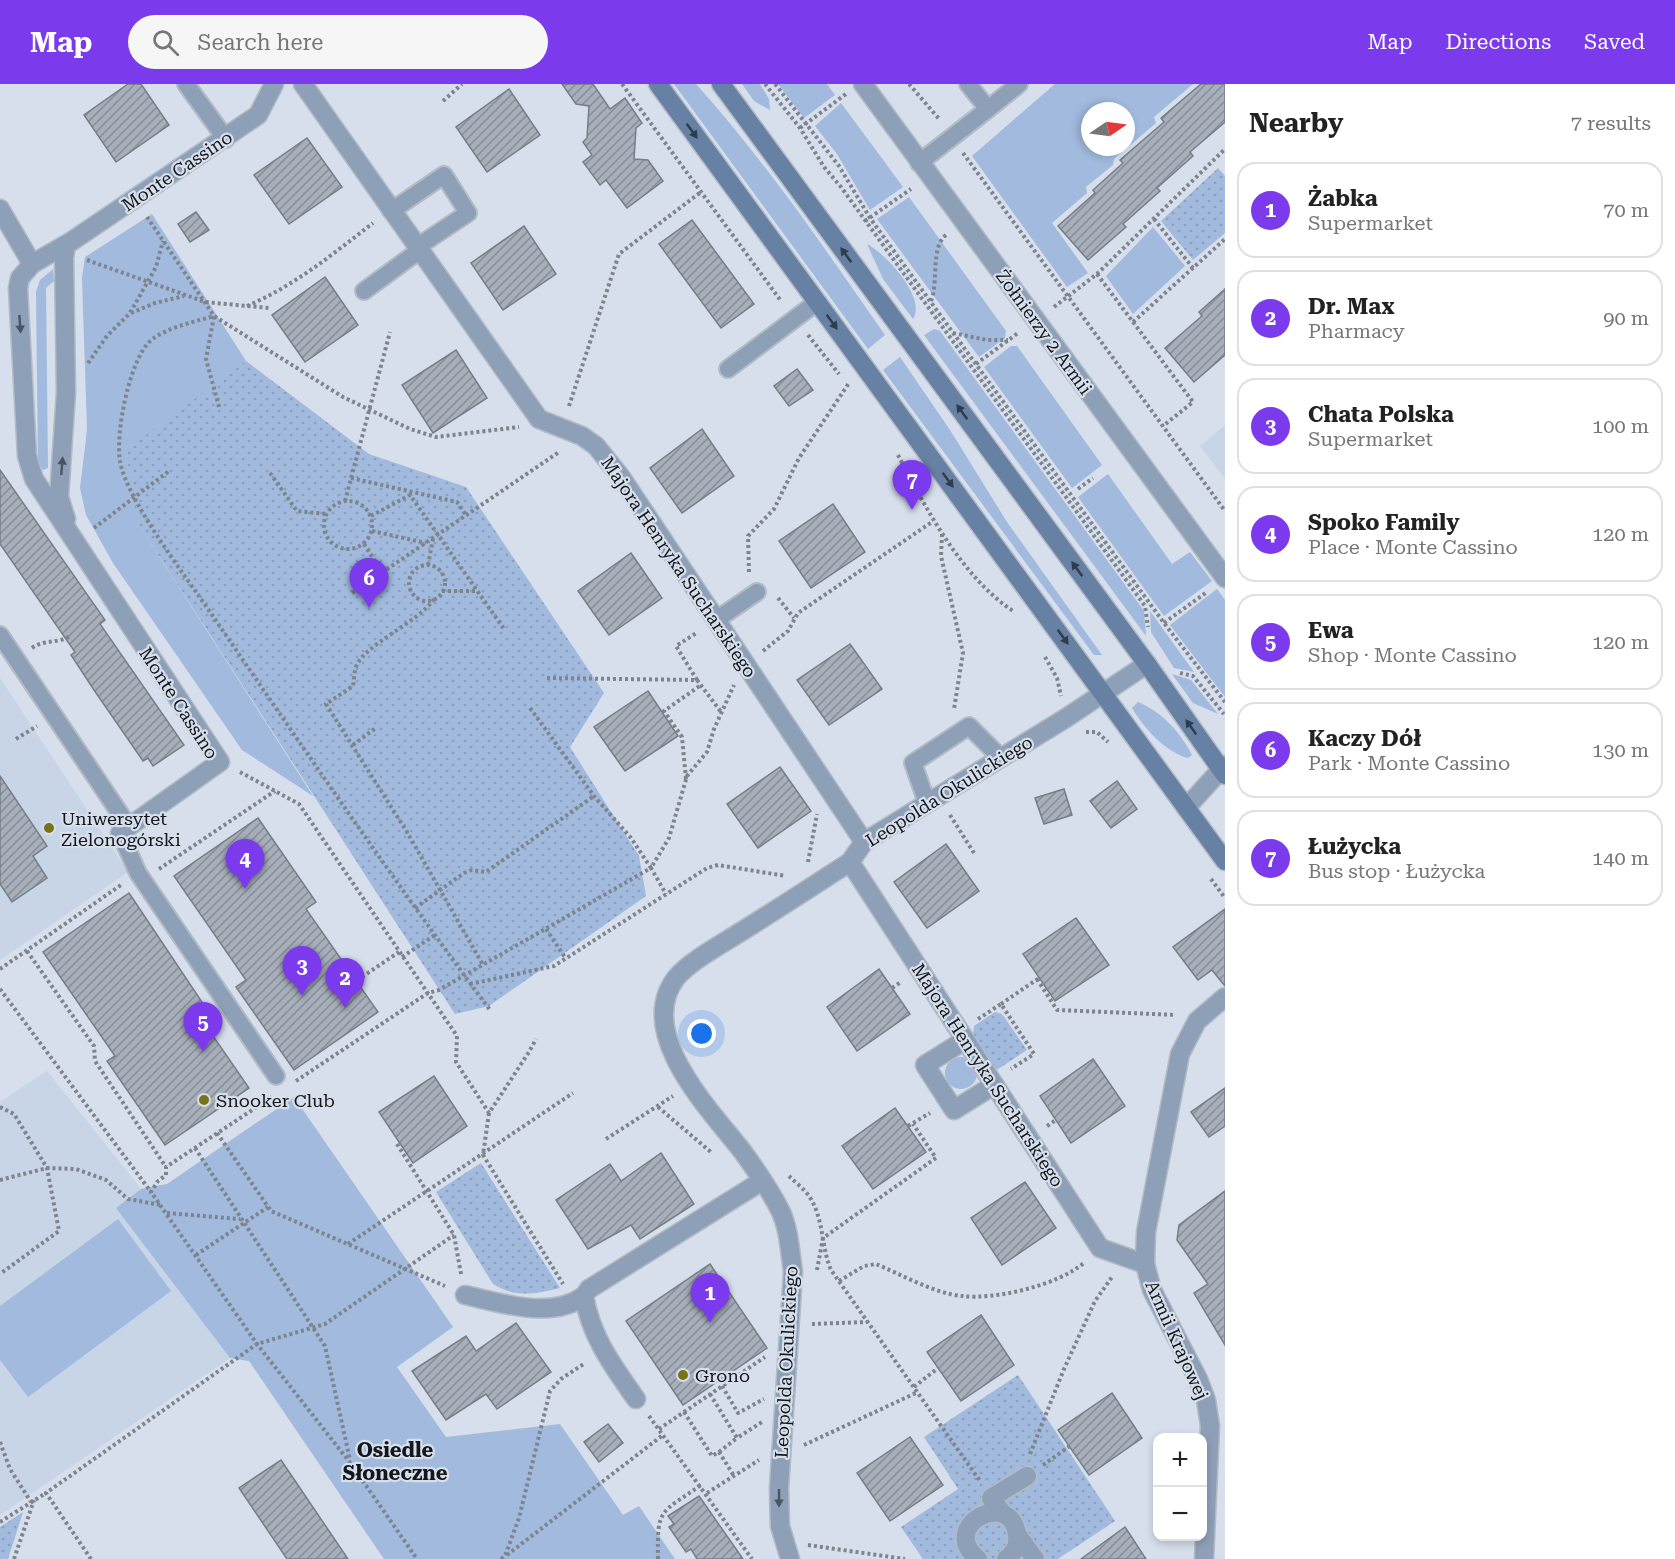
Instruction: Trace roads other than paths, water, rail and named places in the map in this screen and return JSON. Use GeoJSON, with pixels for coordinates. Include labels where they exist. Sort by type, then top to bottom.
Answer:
{"type":"FeatureCollection","features":[{"type":"Feature","properties":{"kind":"main road"},"geometry":{"type":"LineString","coordinates":[[658,84],[1225,861]]}},
{"type":"Feature","properties":{"kind":"main road"},"geometry":{"type":"LineString","coordinates":[[721,84],[1224,770]]}},
{"type":"Feature","properties":{"kind":"street","name":"Monte Cassino"},"geometry":{"type":"LineString","coordinates":[[125,830],[220,762],[34,479],[27,456],[18,288],[29,266],[66,245],[226,139],[258,115],[274,84]]}},
{"type":"Feature","properties":{"kind":"street"},"geometry":{"type":"LineString","coordinates":[[303,84],[418,249]]}},
{"type":"Feature","properties":{"kind":"street","name":"Żołnierzy 2 Armii"},"geometry":{"type":"LineString","coordinates":[[863,84],[1225,578]]}},
{"type":"Feature","properties":{"kind":"street"},"geometry":{"type":"LineString","coordinates":[[0,209],[29,266]]}},
{"type":"Feature","properties":{"kind":"street","name":"Monte Cassino"},"geometry":{"type":"LineString","coordinates":[[66,245],[66,392],[59,497],[74,543]]}},
{"type":"Feature","properties":{"kind":"street","name":"Majora Henryka Sucharskiego"},"geometry":{"type":"LineString","coordinates":[[418,249],[543,421],[582,436],[596,446],[621,477],[864,842]]}},
{"type":"Feature","properties":{"kind":"street","name":"Leopolda Okulickiego"},"geometry":{"type":"LineString","coordinates":[[790,1559],[780,1526],[779,1488],[793,1272],[781,1211],[762,1181],[690,1083],[669,1044],[663,1016],[667,994],[677,977],[715,948],[850,862],[864,842],[1066,718],[1147,664]]}},
{"type":"Feature","properties":{"kind":"street"},"geometry":{"type":"LineString","coordinates":[[1186,807],[1224,770]]}},
{"type":"Feature","properties":{"kind":"street","name":"Majora Henryka Sucharskiego"},"geometry":{"type":"LineString","coordinates":[[850,862],[1100,1248],[1145,1264]]}},
{"type":"Feature","properties":{"kind":"street","name":"Armii Krajowej"},"geometry":{"type":"LineString","coordinates":[[1204,1559],[1210,1426],[1206,1400],[1198,1379],[1152,1290],[1145,1264],[1146,1232],[1180,1054],[1197,1021],[1225,997]]}},
{"type":"Feature","properties":{"kind":"street"},"geometry":{"type":"LineString","coordinates":[[962,1036],[926,1065],[954,1110],[993,1083]]}},
{"type":"Feature","properties":{"kind":"street"},"geometry":{"type":"LineString","coordinates":[[465,1295],[534,1308],[564,1307],[762,1181]]}},
{"type":"Feature","properties":{"kind":"street"},"geometry":{"type":"LineString","coordinates":[[579,1299],[602,1351],[636,1399]]}},
{"type":"Feature","properties":{"kind":"street"},"geometry":{"type":"LineString","coordinates":[[1023,1478],[991,1498],[1015,1526],[1017,1534],[1035,1559]]}},
{"type":"Feature","properties":{"kind":"street"},"geometry":{"type":"LineString","coordinates":[[978,1559],[970,1552],[967,1544],[968,1528],[979,1515],[987,1512],[1003,1514]]}},
{"type":"Feature","properties":{"kind":"street"},"geometry":{"type":"LineString","coordinates":[[1006,1559],[1014,1551],[1017,1534]]}},
{"type":"Feature","properties":{"kind":"lane"},"geometry":{"type":"LineString","coordinates":[[186,84],[226,139]]}},
{"type":"Feature","properties":{"kind":"lane"},"geometry":{"type":"LineString","coordinates":[[968,84],[988,109]]}},
{"type":"Feature","properties":{"kind":"lane"},"geometry":{"type":"LineString","coordinates":[[920,163],[952,135],[1019,84]]}},
{"type":"Feature","properties":{"kind":"lane"},"geometry":{"type":"LineString","coordinates":[[364,291],[468,213],[444,175],[391,211]]}},
{"type":"Feature","properties":{"kind":"lane"},"geometry":{"type":"LineString","coordinates":[[728,369],[817,302]]}},
{"type":"Feature","properties":{"kind":"lane"},"geometry":{"type":"LineString","coordinates":[[716,620],[757,592]]}},
{"type":"Feature","properties":{"kind":"lane"},"geometry":{"type":"LineString","coordinates":[[0,635],[125,830],[141,876],[276,1076]]}},
{"type":"Feature","properties":{"kind":"lane"},"geometry":{"type":"LineString","coordinates":[[927,804],[913,763],[969,726],[1001,758]]}},
{"type":"Feature","properties":{"kind":"place","name":"Łużycka"},"geometry":{"type":"Point","coordinates":[912,510]}},
{"type":"Feature","properties":{"kind":"place","name":"Kaczy Dół"},"geometry":{"type":"Point","coordinates":[369,608]}},
{"type":"Feature","properties":{"kind":"place","name":"Uniwersytet Zielonogórski"},"geometry":{"type":"Point","coordinates":[49,828]}},
{"type":"Feature","properties":{"kind":"place","name":"Spoko Family"},"geometry":{"type":"Point","coordinates":[245,889]}},
{"type":"Feature","properties":{"kind":"place","name":"Chata Polska"},"geometry":{"type":"Point","coordinates":[302,996]}},
{"type":"Feature","properties":{"kind":"place","name":"Dr. Max"},"geometry":{"type":"Point","coordinates":[345,1008]}},
{"type":"Feature","properties":{"kind":"place","name":"Ewa"},"geometry":{"type":"Point","coordinates":[203,1052]}},
{"type":"Feature","properties":{"kind":"place","name":"Snooker Club"},"geometry":{"type":"Point","coordinates":[204,1100]}},
{"type":"Feature","properties":{"kind":"place","name":"Żabka"},"geometry":{"type":"Point","coordinates":[710,1323]}},
{"type":"Feature","properties":{"kind":"place","name":"Grono"},"geometry":{"type":"Point","coordinates":[683,1375]}},
{"type":"Feature","properties":{"kind":"district","name":"Osiedle Słoneczne"},"geometry":{"type":"Point","coordinates":[395,1462]}}]}
